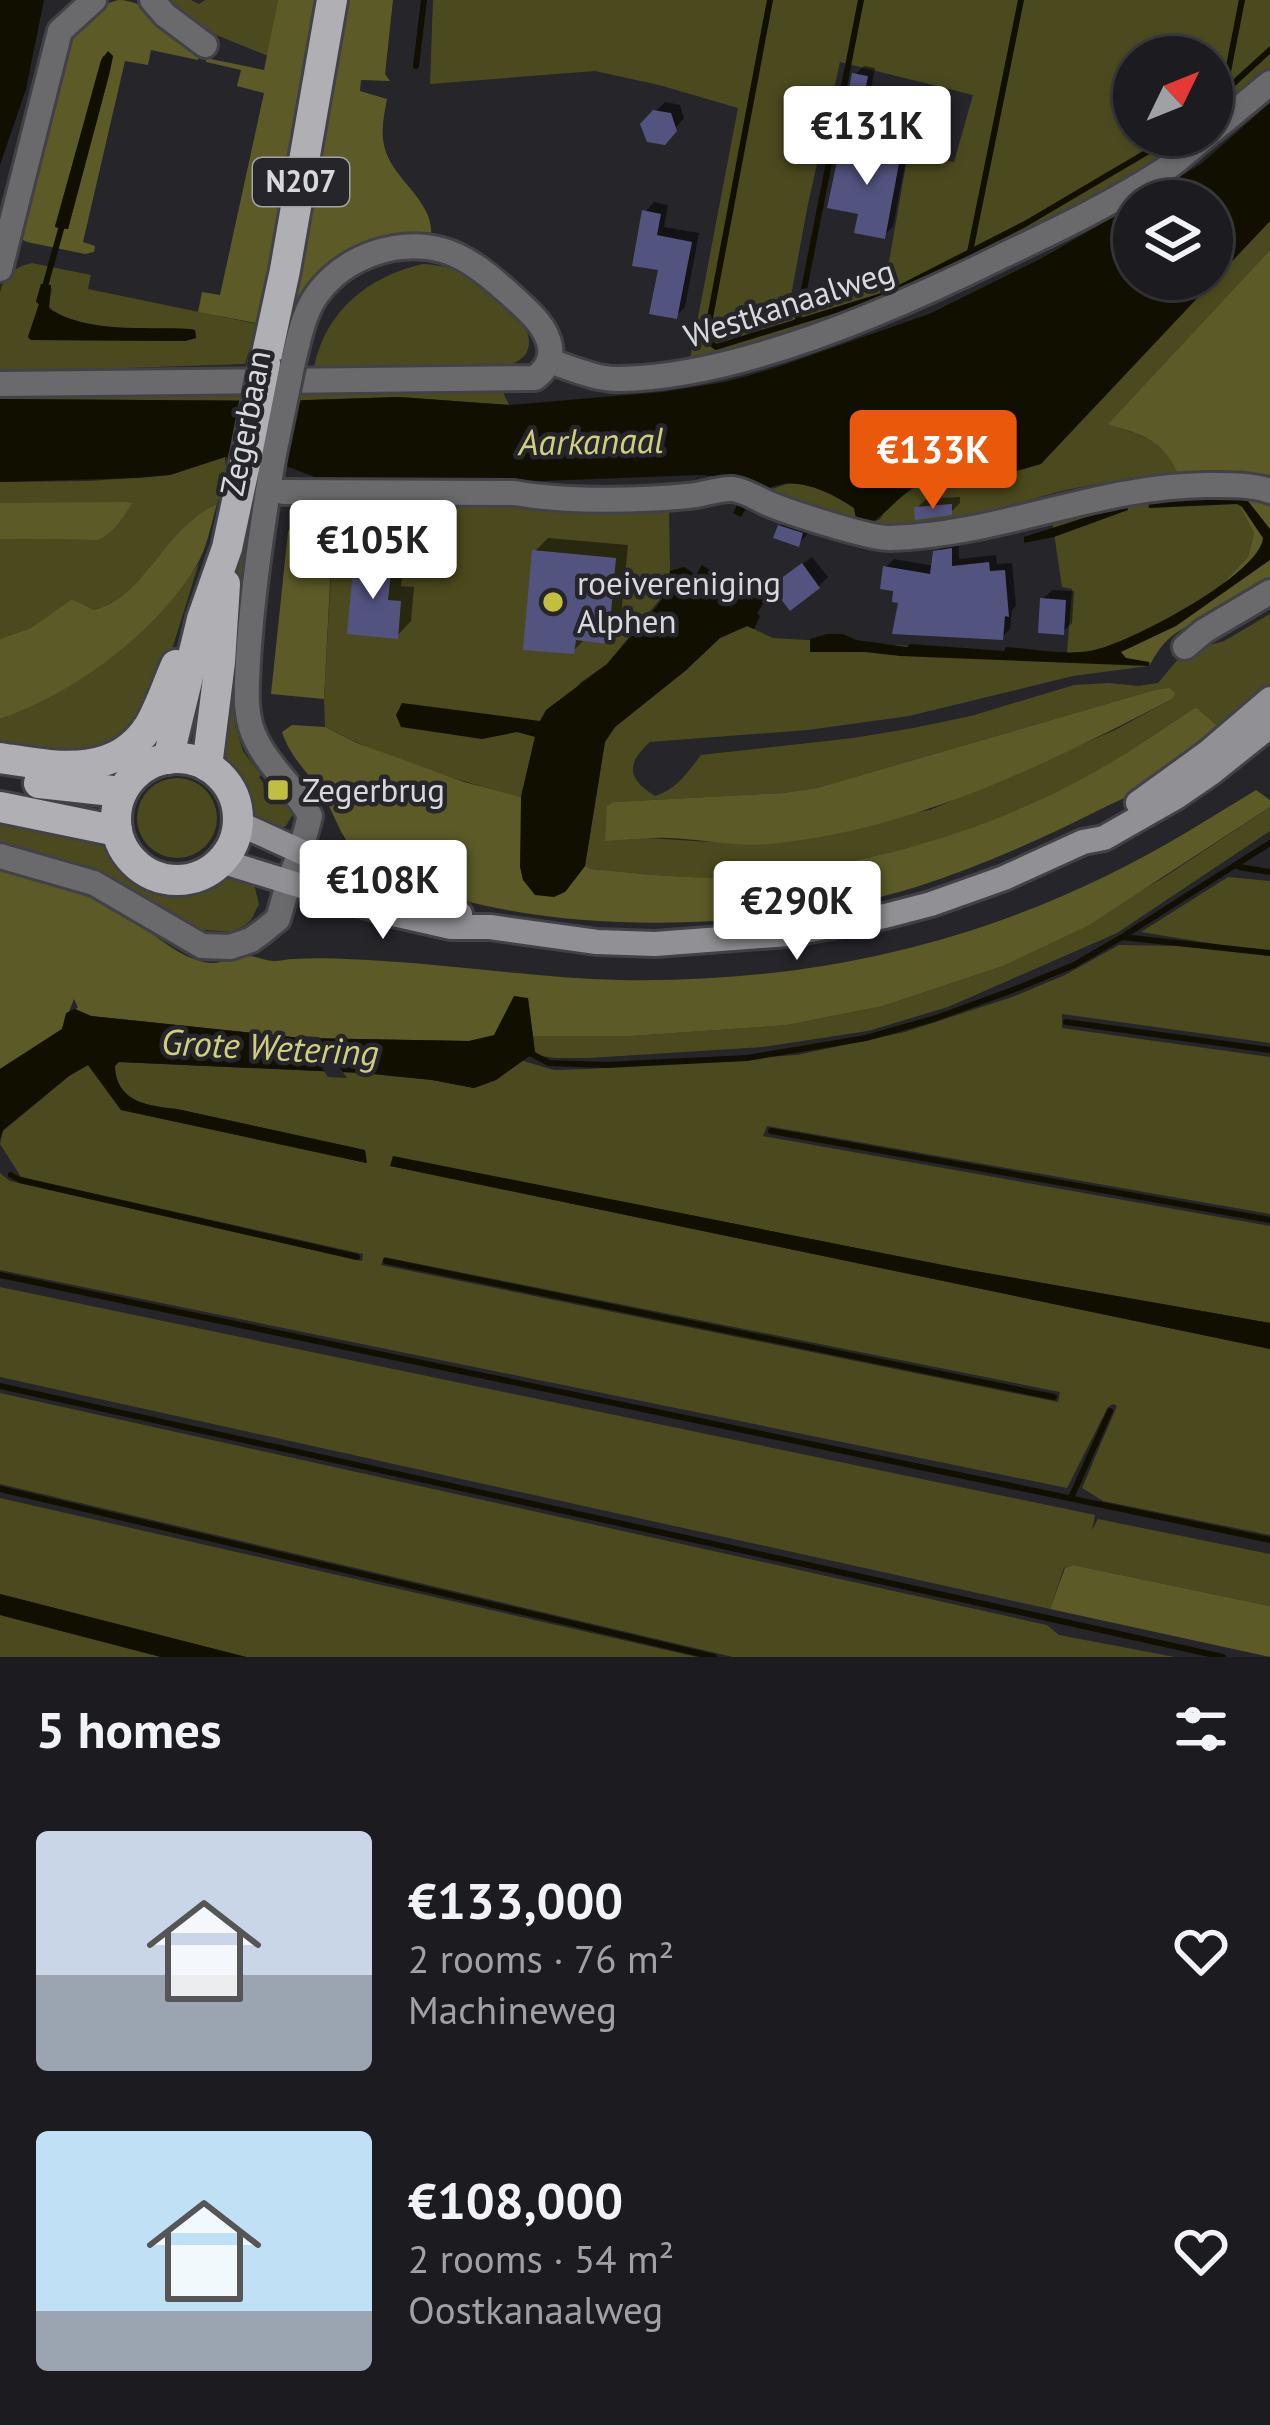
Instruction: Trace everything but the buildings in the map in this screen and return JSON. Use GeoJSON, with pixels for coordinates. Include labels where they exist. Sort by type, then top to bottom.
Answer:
{"type":"FeatureCollection","features":[{"type":"Feature","properties":{"kind":"main road","name":"Zegerbaan"},"geometry":{"type":"LineString","coordinates":[[168,759],[202,619],[259,459],[279,362],[292,232],[332,0]]}},
{"type":"Feature","properties":{"kind":"main road","name":"Zegerbaan"},"geometry":{"type":"LineString","coordinates":[[207,766],[227,548]]}},
{"type":"Feature","properties":{"kind":"main road","name":"N207"},"geometry":{"type":"LineString","coordinates":[[0,758],[64,767],[98,764],[122,754],[147,730],[187,637],[202,619]]}},
{"type":"Feature","properties":{"kind":"main road"},"geometry":{"type":"LineString","coordinates":[[1083,842],[1208,753],[1270,699]]}},
{"type":"Feature","properties":{"kind":"main road"},"geometry":{"type":"LineString","coordinates":[[221,861],[389,913],[451,927],[656,944],[788,934],[931,904],[1083,842],[1104,838],[1176,797],[1270,725]]}},
{"type":"Feature","properties":{"kind":"main road"},"geometry":{"type":"LineString","coordinates":[[168,759],[207,766],[231,790],[238,823],[233,844],[221,861],[197,877],[160,878],[136,864],[124,849],[117,831],[122,792],[141,770],[168,759]]}},
{"type":"Feature","properties":{"kind":"main road"},"geometry":{"type":"LineString","coordinates":[[0,778],[122,792]]}},
{"type":"Feature","properties":{"kind":"main road"},"geometry":{"type":"LineString","coordinates":[[0,807],[117,831]]}},
{"type":"Feature","properties":{"kind":"main road"},"geometry":{"type":"LineString","coordinates":[[238,823],[385,890],[490,927]]}},
{"type":"Feature","properties":{"kind":"street"},"geometry":{"type":"LineString","coordinates":[[0,268],[60,31],[94,0]]}},
{"type":"Feature","properties":{"kind":"street"},"geometry":{"type":"LineString","coordinates":[[152,0],[205,46]]}},
{"type":"Feature","properties":{"kind":"street","name":"Westkanaalweg"},"geometry":{"type":"LineString","coordinates":[[1233,113],[1270,83]]}},
{"type":"Feature","properties":{"kind":"street","name":"Westkanaalweg"},"geometry":{"type":"LineString","coordinates":[[549,361],[614,380],[664,376],[768,351],[942,286],[1072,222],[1181,156]]}},
{"type":"Feature","properties":{"kind":"street","name":"Zegerbaan"},"geometry":{"type":"LineString","coordinates":[[279,362],[318,292],[345,267],[371,254],[400,248],[442,250],[476,267],[544,330],[550,343],[549,361]]}},
{"type":"Feature","properties":{"kind":"street"},"geometry":{"type":"LineString","coordinates":[[0,384],[535,379],[549,361]]}},
{"type":"Feature","properties":{"kind":"street","name":"Zegerbaan"},"geometry":{"type":"LineString","coordinates":[[259,459],[247,707],[259,746],[310,816],[300,853]]}},
{"type":"Feature","properties":{"kind":"street"},"geometry":{"type":"LineString","coordinates":[[284,492],[514,493],[557,499],[691,496],[728,488],[884,539],[970,530],[1178,485],[1270,491]]}},
{"type":"Feature","properties":{"kind":"street"},"geometry":{"type":"LineString","coordinates":[[1185,647],[1270,592]]}},
{"type":"Feature","properties":{"kind":"street"},"geometry":{"type":"LineString","coordinates":[[0,856],[94,883],[202,946],[237,946],[278,919],[300,853]]}},
{"type":"Feature","properties":{"kind":"shaded area"},"geometry":{"type":"Polygon","coordinates":[[[118,0],[141,5],[162,18],[200,50],[198,60],[151,50],[148,65],[125,61],[83,242],[95,246],[94,252],[27,242],[19,238],[64,56],[84,17],[118,0]],[[103,56],[57,228],[68,229],[113,56],[103,56]]]}},
{"type":"Feature","properties":{"kind":"shaded area"},"geometry":{"type":"Polygon","coordinates":[[[162,0],[199,4],[205,0],[278,0],[268,56],[199,28],[162,0]]]}},
{"type":"Feature","properties":{"kind":"shaded area"},"geometry":{"type":"Polygon","coordinates":[[[278,0],[320,0],[261,324],[198,312],[202,292],[220,295],[264,93],[237,86],[241,70],[206,62],[206,58],[264,70],[278,0]]]}},
{"type":"Feature","properties":{"kind":"shaded area"},"geometry":{"type":"Polygon","coordinates":[[[347,0],[393,0],[385,74],[390,81],[361,80],[360,91],[387,99],[385,149],[426,212],[431,235],[383,238],[348,251],[320,275],[292,312],[347,0]]]}},
{"type":"Feature","properties":{"kind":"shaded area"},"geometry":{"type":"Polygon","coordinates":[[[433,0],[1239,0],[1232,36],[1113,36],[1113,156],[1165,156],[1129,180],[1113,180],[1108,194],[905,293],[795,332],[690,359],[738,108],[595,71],[430,84],[433,0]],[[840,62],[788,312],[886,279],[908,153],[954,162],[973,95],[840,62]]]}},
{"type":"Feature","properties":{"kind":"shaded area"},"geometry":{"type":"Polygon","coordinates":[[[1244,0],[1270,0],[1270,69],[1233,103],[1233,83],[1240,77],[1233,83],[1233,54],[1244,0]]]}},
{"type":"Feature","properties":{"kind":"shaded area"},"geometry":{"type":"Polygon","coordinates":[[[1270,221],[1270,250],[1233,290],[1233,259],[1270,221]]]}},
{"type":"Feature","properties":{"kind":"shaded area"},"geometry":{"type":"Polygon","coordinates":[[[1270,250],[1270,475],[1177,472],[1157,445],[1108,424],[1223,300],[1233,300],[1233,290],[1270,250]]]}},
{"type":"Feature","properties":{"kind":"shaded area"},"geometry":{"type":"Polygon","coordinates":[[[32,263],[91,275],[88,289],[257,324],[245,364],[0,370],[0,292],[8,276],[32,263]],[[41,284],[31,340],[196,338],[195,330],[189,329],[115,328],[76,321],[48,306],[52,289],[41,284]]]}},
{"type":"Feature","properties":{"kind":"shaded area"},"geometry":{"type":"Polygon","coordinates":[[[423,264],[465,273],[496,293],[523,323],[529,345],[525,355],[510,366],[314,367],[328,329],[353,299],[385,277],[423,264]]]}},
{"type":"Feature","properties":{"kind":"shaded area"},"geometry":{"type":"Polygon","coordinates":[[[1194,300],[1223,300],[1109,423],[1157,445],[1177,472],[1072,489],[939,521],[866,526],[880,519],[888,506],[943,472],[978,472],[1170,325],[1194,300]]]}},
{"type":"Feature","properties":{"kind":"shaded area"},"geometry":{"type":"Polygon","coordinates":[[[500,386],[509,405],[399,397],[0,399],[0,394],[500,386]]]}},
{"type":"Feature","properties":{"kind":"shaded area"},"geometry":{"type":"Polygon","coordinates":[[[225,457],[227,476],[217,504],[183,528],[128,591],[94,610],[72,599],[31,628],[0,639],[0,539],[98,540],[118,525],[131,504],[0,503],[0,482],[170,475],[225,457]]]}},
{"type":"Feature","properties":{"kind":"shaded area"},"geometry":{"type":"Polygon","coordinates":[[[790,483],[839,498],[854,508],[857,523],[763,492],[790,483]]]}},
{"type":"Feature","properties":{"kind":"shaded area"},"geometry":{"type":"Polygon","coordinates":[[[1233,493],[1254,533],[1248,557],[1216,591],[1111,656],[1151,663],[1149,666],[1073,676],[909,716],[808,730],[650,742],[633,765],[635,778],[655,796],[676,784],[701,755],[913,728],[1074,685],[1158,683],[1184,652],[1224,641],[1270,614],[1270,684],[1223,731],[1196,707],[1095,773],[1040,801],[954,834],[864,858],[728,877],[585,866],[605,741],[615,727],[720,638],[747,626],[773,638],[1067,653],[1072,589],[1062,587],[1052,520],[1152,496],[1233,493]],[[1151,691],[817,788],[614,802],[648,838],[710,842],[930,810],[1115,730],[1172,699],[1151,691]]]}},
{"type":"Feature","properties":{"kind":"shaded area"},"geometry":{"type":"Polygon","coordinates":[[[1233,493],[1270,499],[1270,578],[1176,633],[1151,663],[1108,655],[1216,591],[1248,557],[1254,533],[1233,493]]]}},
{"type":"Feature","properties":{"kind":"shaded area"},"geometry":{"type":"Polygon","coordinates":[[[335,499],[669,505],[666,592],[607,664],[581,682],[535,737],[521,797],[421,768],[325,727],[335,499]]]}},
{"type":"Feature","properties":{"kind":"shaded area"},"geometry":{"type":"Polygon","coordinates":[[[0,503],[132,503],[118,524],[98,540],[0,539],[0,503]]]}},
{"type":"Feature","properties":{"kind":"shaded area"},"geometry":{"type":"Polygon","coordinates":[[[299,503],[334,505],[324,699],[271,694],[288,532],[299,503]]]}},
{"type":"Feature","properties":{"kind":"shaded area"},"geometry":{"type":"Polygon","coordinates":[[[217,504],[200,559],[159,615],[84,677],[0,719],[0,639],[31,628],[72,599],[94,610],[112,603],[142,577],[183,528],[217,504]]]}},
{"type":"Feature","properties":{"kind":"shaded area"},"geometry":{"type":"Polygon","coordinates":[[[246,511],[251,511],[233,664],[235,726],[263,786],[270,795],[283,793],[294,812],[286,826],[275,830],[259,820],[222,763],[230,624],[246,511]]]}},
{"type":"Feature","properties":{"kind":"shaded area"},"geometry":{"type":"Polygon","coordinates":[[[199,563],[169,659],[138,725],[100,752],[0,751],[0,719],[59,692],[111,656],[157,613],[199,563]]]}},
{"type":"Feature","properties":{"kind":"shaded area"},"geometry":{"type":"Polygon","coordinates":[[[1169,688],[1175,693],[1172,699],[1027,770],[875,825],[769,844],[661,838],[605,841],[607,806],[614,802],[817,788],[1169,688]]]}},
{"type":"Feature","properties":{"kind":"shaded area"},"geometry":{"type":"Polygon","coordinates":[[[1196,707],[1223,731],[1158,780],[984,862],[860,902],[798,913],[664,923],[530,914],[469,902],[382,871],[350,846],[282,732],[292,725],[325,727],[464,782],[521,797],[523,880],[565,892],[585,866],[728,877],[818,867],[954,834],[1080,780],[1196,707]]]}},
{"type":"Feature","properties":{"kind":"shaded area"},"geometry":{"type":"Polygon","coordinates":[[[177,778],[205,790],[217,818],[205,846],[177,858],[149,846],[137,818],[149,790],[177,778]]]}},
{"type":"Feature","properties":{"kind":"shaded area"},"geometry":{"type":"Polygon","coordinates":[[[1256,790],[1270,800],[1270,807],[1089,925],[1003,966],[883,1006],[787,1025],[632,1036],[533,1036],[528,999],[514,997],[494,1036],[469,1041],[301,1038],[91,1016],[75,1009],[74,999],[62,1029],[0,1069],[0,864],[104,904],[181,953],[204,962],[248,956],[275,961],[338,959],[620,980],[746,976],[869,957],[989,924],[1125,866],[1256,790]]]}},
{"type":"Feature","properties":{"kind":"shaded area"},"geometry":{"type":"Polygon","coordinates":[[[1270,807],[1270,831],[1117,933],[948,1007],[868,1031],[763,1047],[589,1058],[556,1058],[535,1052],[533,1036],[632,1036],[787,1025],[883,1006],[1003,966],[1160,880],[1270,807]]]}},
{"type":"Feature","properties":{"kind":"shaded area"},"geometry":{"type":"Polygon","coordinates":[[[0,814],[106,843],[135,873],[155,884],[190,886],[222,873],[251,882],[259,904],[251,920],[230,932],[195,929],[0,845],[0,814]]]}},
{"type":"Feature","properties":{"kind":"shaded area"},"geometry":{"type":"Polygon","coordinates":[[[1228,877],[1270,881],[1270,1043],[1062,1014],[1062,1028],[1270,1057],[1270,1214],[767,1126],[763,1136],[1270,1226],[1270,1323],[958,1268],[394,1157],[391,1166],[1270,1349],[1270,1535],[1103,1501],[1082,1488],[1117,1406],[1113,1404],[1067,1488],[0,1270],[0,1173],[10,1181],[362,1261],[363,1254],[21,1177],[0,1144],[3,1131],[88,1065],[121,1110],[366,1163],[364,1150],[145,1104],[127,1095],[114,1066],[118,1062],[363,1073],[474,1088],[496,1080],[520,1060],[554,1070],[797,1055],[905,1032],[1015,996],[1119,945],[1233,947],[1141,932],[1228,877]],[[384,1257],[381,1265],[1058,1402],[1060,1392],[384,1257]]]}},
{"type":"Feature","properties":{"kind":"shaded area"},"geometry":{"type":"Polygon","coordinates":[[[0,1287],[1095,1515],[1092,1530],[1098,1519],[1270,1554],[1270,1606],[1073,1565],[1064,1568],[1050,1609],[0,1377],[0,1287]]]}},
{"type":"Feature","properties":{"kind":"shaded area"},"geometry":{"type":"Polygon","coordinates":[[[0,1393],[1047,1625],[1059,1635],[1175,1657],[733,1657],[0,1484],[0,1393]]]}},
{"type":"Feature","properties":{"kind":"shaded area"},"geometry":{"type":"Polygon","coordinates":[[[0,1498],[697,1657],[246,1657],[0,1594],[0,1498]]]}},
{"type":"Feature","properties":{"kind":"shaded area"},"geometry":{"type":"Polygon","coordinates":[[[1073,1565],[1270,1606],[1270,1657],[1050,1609],[1065,1568],[1073,1565]]]}},
{"type":"Feature","properties":{"kind":"shaded area"},"geometry":{"type":"Polygon","coordinates":[[[0,1615],[161,1657],[0,1657],[0,1615]]]}},
{"type":"Feature","properties":{"kind":"water"},"geometry":{"type":"Polygon","coordinates":[[[0,0],[44,0],[26,89],[0,165],[0,0]]]}},
{"type":"Feature","properties":{"kind":"water"},"geometry":{"type":"Polygon","coordinates":[[[108,51],[113,56],[109,75],[68,229],[55,227],[101,60],[108,51]]]}},
{"type":"Feature","properties":{"kind":"water","name":"Aarkanaal"},"geometry":{"type":"Polygon","coordinates":[[[1270,103],[1270,221],[1233,260],[1233,180],[1175,180],[1210,156],[1233,156],[1233,136],[1270,103]]]}},
{"type":"Feature","properties":{"kind":"water","name":"Aarkanaal"},"geometry":{"type":"Polygon","coordinates":[[[1113,217],[1113,300],[1196,300],[1041,464],[990,479],[974,473],[932,475],[866,526],[857,523],[854,508],[839,499],[793,484],[765,490],[741,517],[733,513],[741,497],[724,477],[701,475],[686,489],[553,493],[542,481],[400,489],[338,486],[286,466],[288,457],[225,457],[170,475],[0,482],[0,399],[399,397],[509,405],[663,392],[772,369],[929,314],[1113,217]]]}},
{"type":"Feature","properties":{"kind":"water"},"geometry":{"type":"Polygon","coordinates":[[[41,284],[51,285],[49,309],[65,317],[99,326],[189,329],[195,330],[196,338],[31,340],[41,284]]]}},
{"type":"Feature","properties":{"kind":"water"},"geometry":{"type":"Polygon","coordinates":[[[1183,497],[1248,501],[1270,529],[1270,560],[1176,626],[1121,652],[1149,666],[810,652],[810,639],[827,634],[907,647],[1004,651],[1006,647],[1076,652],[1115,643],[1193,604],[1257,553],[1263,538],[1237,504],[1149,508],[1148,501],[1183,497]]]}},
{"type":"Feature","properties":{"kind":"water"},"geometry":{"type":"Polygon","coordinates":[[[1127,504],[1128,510],[1024,543],[1024,537],[1127,504]]]}},
{"type":"Feature","properties":{"kind":"water"},"geometry":{"type":"Polygon","coordinates":[[[702,565],[710,570],[705,581],[764,587],[768,597],[757,613],[754,629],[747,626],[720,638],[615,727],[605,742],[585,866],[565,892],[554,897],[535,895],[520,867],[521,797],[535,737],[517,732],[482,739],[401,727],[396,715],[402,703],[540,721],[546,710],[607,664],[658,605],[670,571],[684,567],[696,575],[702,565]]]}},
{"type":"Feature","properties":{"kind":"water","name":"Grote Wetering"},"geometry":{"type":"Polygon","coordinates":[[[514,996],[528,998],[535,1052],[496,1080],[474,1088],[363,1073],[119,1062],[115,1066],[127,1095],[145,1104],[365,1150],[367,1163],[121,1110],[88,1065],[3,1130],[0,1139],[0,1069],[62,1029],[66,1013],[75,1009],[91,1016],[301,1038],[469,1041],[494,1035],[514,996]]]}},
{"type":"Feature","properties":{"kind":"water"},"geometry":{"type":"Polygon","coordinates":[[[393,1156],[958,1268],[1270,1323],[1270,1349],[390,1166],[393,1156]]]}},
{"type":"Feature","properties":{"kind":"water"},"geometry":{"type":"Polygon","coordinates":[[[0,1594],[246,1657],[161,1657],[0,1615],[0,1594]]]}},
{"type":"Feature","properties":{"kind":"pier"},"geometry":{"type":"Polygon","coordinates":[[[700,475],[686,489],[553,493],[542,481],[700,475]]]}},
{"type":"Feature","properties":{"kind":"pier"},"geometry":{"type":"Polygon","coordinates":[[[301,1036],[319,1037],[347,1078],[328,1077],[301,1036]]]}},
{"type":"Feature","properties":{"kind":"waterway"},"geometry":{"type":"LineString","coordinates":[[416,66],[424,0]]}},
{"type":"Feature","properties":{"kind":"waterway"},"geometry":{"type":"LineString","coordinates":[[770,0],[706,339],[716,347],[888,294],[1025,224],[1140,156]]}},
{"type":"Feature","properties":{"kind":"waterway"},"geometry":{"type":"LineString","coordinates":[[798,320],[861,0]]}},
{"type":"Feature","properties":{"kind":"waterway"},"geometry":{"type":"LineString","coordinates":[[970,252],[1021,0]]}},
{"type":"Feature","properties":{"kind":"waterway"},"geometry":{"type":"LineString","coordinates":[[1233,46],[1242,0]]}},
{"type":"Feature","properties":{"kind":"waterway"},"geometry":{"type":"LineString","coordinates":[[1233,84],[1270,50]]}},
{"type":"Feature","properties":{"kind":"waterway"},"geometry":{"type":"LineString","coordinates":[[44,290],[63,222]]}},
{"type":"Feature","properties":{"kind":"waterway"},"geometry":{"type":"LineString","coordinates":[[1125,935],[1270,843]]}},
{"type":"Feature","properties":{"kind":"waterway"},"geometry":{"type":"LineString","coordinates":[[1239,867],[1270,872]]}},
{"type":"Feature","properties":{"kind":"waterway"},"geometry":{"type":"LineString","coordinates":[[526,1051],[549,1063],[606,1065],[747,1058],[866,1038],[936,1018],[1074,965],[1122,937],[1270,953]]}},
{"type":"Feature","properties":{"kind":"waterway"},"geometry":{"type":"LineString","coordinates":[[1066,1022],[1270,1050]]}},
{"type":"Feature","properties":{"kind":"waterway"},"geometry":{"type":"LineString","coordinates":[[771,1131],[1270,1220]]}},
{"type":"Feature","properties":{"kind":"waterway"},"geometry":{"type":"LineString","coordinates":[[11,1175],[357,1257]]}},
{"type":"Feature","properties":{"kind":"waterway"},"geometry":{"type":"LineString","coordinates":[[386,1261],[1054,1397]]}},
{"type":"Feature","properties":{"kind":"waterway"},"geometry":{"type":"LineString","coordinates":[[0,1275],[1270,1540]]}},
{"type":"Feature","properties":{"kind":"waterway"},"geometry":{"type":"LineString","coordinates":[[0,1386],[1223,1657]]}},
{"type":"Feature","properties":{"kind":"waterway"},"geometry":{"type":"LineString","coordinates":[[1071,1498],[1110,1411]]}},
{"type":"Feature","properties":{"kind":"waterway"},"geometry":{"type":"LineString","coordinates":[[0,1489],[714,1657]]}},
{"type":"Feature","properties":{"kind":"place","name":"roeivereniging Alphen"},"geometry":{"type":"Point","coordinates":[553,602]}},
{"type":"Feature","properties":{"kind":"place","name":"Zegerbrug"},"geometry":{"type":"Point","coordinates":[278,790]}}]}
